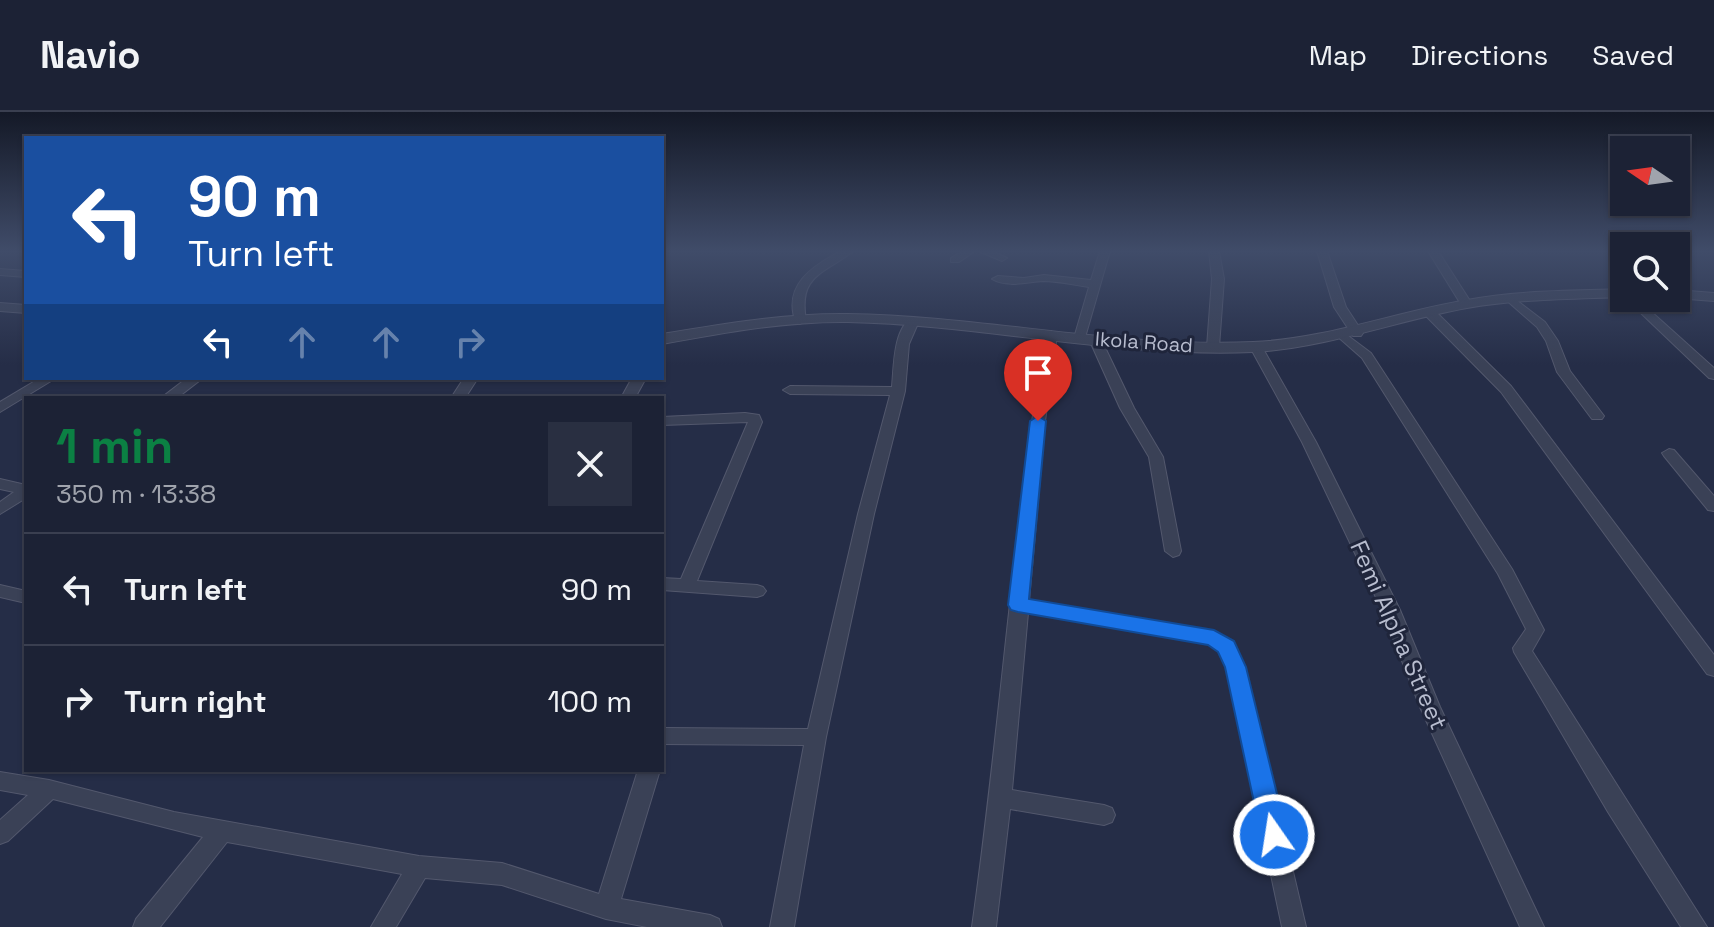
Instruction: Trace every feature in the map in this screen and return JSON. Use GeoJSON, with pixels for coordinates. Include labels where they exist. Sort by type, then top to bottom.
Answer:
{"type":"FeatureCollection","features":[{"type":"Feature","properties":{"kind":"street"},"geometry":{"type":"LineString","coordinates":[[800,289],[796,300],[800,320]]}},
{"type":"Feature","properties":{"kind":"street"},"geometry":{"type":"LineString","coordinates":[[1095,289],[1088,338],[1156,457],[1173,551]]}},
{"type":"Feature","properties":{"kind":"street"},"geometry":{"type":"LineString","coordinates":[[1213,347],[1217,289]]}},
{"type":"Feature","properties":{"kind":"street"},"geometry":{"type":"LineString","coordinates":[[1334,289],[1350,334],[1506,573],[1535,630],[1522,648],[1523,652],[1695,927]]}},
{"type":"Feature","properties":{"kind":"street"},"geometry":{"type":"LineString","coordinates":[[1457,289],[1466,304]]}},
{"type":"Feature","properties":{"kind":"street","name":"Ikola Road"},"geometry":{"type":"LineString","coordinates":[[664,339],[800,320],[913,321],[1088,338],[1256,347],[1350,334],[1466,304],[1610,295]]}},
{"type":"Feature","properties":{"kind":"street"},"geometry":{"type":"LineString","coordinates":[[1690,295],[1714,297]]}},
{"type":"Feature","properties":{"kind":"street"},"geometry":{"type":"LineString","coordinates":[[1511,299],[1541,325],[1552,341],[1564,372],[1597,416]]}},
{"type":"Feature","properties":{"kind":"street"},"geometry":{"type":"LineString","coordinates":[[0,307],[24,309]]}},
{"type":"Feature","properties":{"kind":"street"},"geometry":{"type":"LineString","coordinates":[[1644,312],[1714,375]]}},
{"type":"Feature","properties":{"kind":"street"},"geometry":{"type":"LineString","coordinates":[[1430,313],[1506,389],[1714,669]]}},
{"type":"Feature","properties":{"kind":"street"},"geometry":{"type":"LineString","coordinates":[[782,927],[816,737],[866,514],[898,391],[903,344],[913,321]]}},
{"type":"Feature","properties":{"kind":"street"},"geometry":{"type":"LineString","coordinates":[[984,927],[1001,798],[1044,365],[1051,335]]}},
{"type":"Feature","properties":{"kind":"street","name":"Femi Alpha Street"},"geometry":{"type":"LineString","coordinates":[[1256,347],[1309,442],[1384,596],[1430,707],[1532,927]]}},
{"type":"Feature","properties":{"kind":"street"},"geometry":{"type":"LineString","coordinates":[[0,408],[46,380]]}},
{"type":"Feature","properties":{"kind":"street"},"geometry":{"type":"LineString","coordinates":[[171,396],[193,380]]}},
{"type":"Feature","properties":{"kind":"street"},"geometry":{"type":"LineString","coordinates":[[790,390],[898,391]]}},
{"type":"Feature","properties":{"kind":"street"},"geometry":{"type":"LineString","coordinates":[[664,421],[745,417],[754,418],[755,422],[686,587]]}},
{"type":"Feature","properties":{"kind":"street"},"geometry":{"type":"LineString","coordinates":[[1669,453],[1714,506]]}},
{"type":"Feature","properties":{"kind":"street"},"geometry":{"type":"LineString","coordinates":[[0,484],[24,490]]}},
{"type":"Feature","properties":{"kind":"street"},"geometry":{"type":"LineString","coordinates":[[0,509],[24,492]]}},
{"type":"Feature","properties":{"kind":"street"},"geometry":{"type":"LineString","coordinates":[[664,584],[757,591]]}},
{"type":"Feature","properties":{"kind":"street"},"geometry":{"type":"LineString","coordinates":[[0,591],[24,597]]}},
{"type":"Feature","properties":{"kind":"street"},"geometry":{"type":"LineString","coordinates":[[1018,605],[1214,638],[1226,647],[1236,667],[1294,927]]}},
{"type":"Feature","properties":{"kind":"street"},"geometry":{"type":"LineString","coordinates":[[664,736],[816,737]]}},
{"type":"Feature","properties":{"kind":"street"},"geometry":{"type":"LineString","coordinates":[[606,908],[648,772]]}},
{"type":"Feature","properties":{"kind":"street"},"geometry":{"type":"LineString","coordinates":[[0,781],[49,789],[174,822],[419,867],[502,874],[606,908],[710,927]]}},
{"type":"Feature","properties":{"kind":"street"},"geometry":{"type":"LineString","coordinates":[[0,834],[49,789]]}},
{"type":"Feature","properties":{"kind":"street"},"geometry":{"type":"LineString","coordinates":[[1001,798],[1104,815]]}},
{"type":"Feature","properties":{"kind":"street"},"geometry":{"type":"LineString","coordinates":[[145,927],[223,830]]}},
{"type":"Feature","properties":{"kind":"street"},"geometry":{"type":"LineString","coordinates":[[383,927],[419,867]]}},
{"type":"Feature","properties":{"kind":"route"},"geometry":{"type":"LineString","coordinates":[[1038,421],[1018,605],[1214,638],[1226,647],[1236,667],[1274,835]]}}]}
